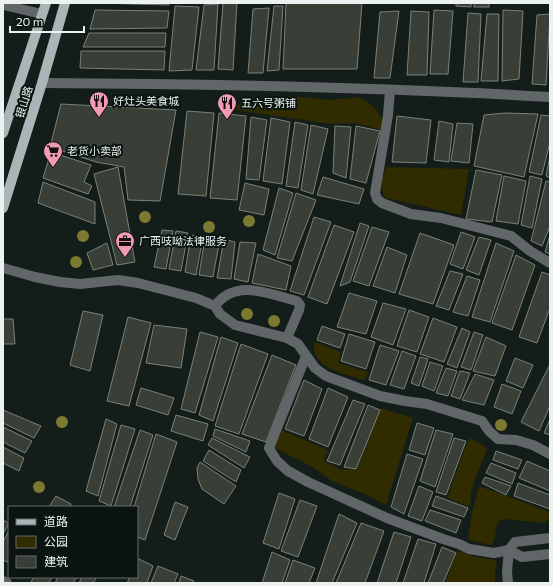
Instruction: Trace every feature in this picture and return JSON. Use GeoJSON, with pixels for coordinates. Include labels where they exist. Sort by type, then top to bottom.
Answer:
{"type":"FeatureCollection","features":[{"type":"Feature","properties":{"kind":"main road","name":"银山路"},"geometry":{"type":"LineString","coordinates":[[3,134],[46,3]]}},
{"type":"Feature","properties":{"kind":"main road","name":"银山路"},"geometry":{"type":"LineString","coordinates":[[3,208],[65,3]]}},
{"type":"Feature","properties":{"kind":"street"},"geometry":{"type":"LineString","coordinates":[[3,5],[42,14]]}},
{"type":"Feature","properties":{"kind":"street"},"geometry":{"type":"LineString","coordinates":[[42,83],[446,91],[550,97]]}},
{"type":"Feature","properties":{"kind":"street"},"geometry":{"type":"LineString","coordinates":[[390,90],[388,115],[375,193],[377,199],[382,203],[410,214],[441,218],[511,236],[543,261],[550,263]]}},
{"type":"Feature","properties":{"kind":"street"},"geometry":{"type":"LineString","coordinates":[[3,268],[60,282],[80,284],[118,280],[138,283],[196,298],[215,306],[220,314],[235,325],[287,338],[298,344],[315,368],[326,376],[380,396],[427,404],[482,421],[489,431],[498,438],[516,440],[533,445],[550,454]]}},
{"type":"Feature","properties":{"kind":"street"},"geometry":{"type":"LineString","coordinates":[[215,306],[221,298],[229,293],[250,290],[296,301],[300,305],[299,310],[287,338]]}},
{"type":"Feature","properties":{"kind":"street"},"geometry":{"type":"LineString","coordinates":[[306,356],[269,448],[277,462],[288,471],[308,482],[387,518],[469,549],[494,553],[509,550],[522,557],[550,554]]}},
{"type":"Feature","properties":{"kind":"street"},"geometry":{"type":"LineString","coordinates":[[508,583],[507,571],[509,550],[516,542],[550,538]]}},
{"type":"Feature","properties":{"kind":"street"},"geometry":{"type":"LineString","coordinates":[[3,581],[7,583]]}},
{"type":"Feature","properties":{"kind":"green space"},"geometry":{"type":"Polygon","coordinates":[[[290,96],[332,100],[358,97],[365,100],[375,108],[382,119],[381,130],[355,123],[331,124],[236,110],[238,105],[249,100],[290,96]]]}},
{"type":"Feature","properties":{"kind":"green space"},"geometry":{"type":"Polygon","coordinates":[[[386,167],[469,169],[461,215],[386,198],[382,190],[382,186],[386,167]]]}},
{"type":"Feature","properties":{"kind":"green space"},"geometry":{"type":"Polygon","coordinates":[[[314,342],[341,352],[338,363],[368,372],[365,380],[339,373],[323,364],[314,351],[314,342]]]}},
{"type":"Feature","properties":{"kind":"green space"},"geometry":{"type":"Polygon","coordinates":[[[381,408],[413,418],[386,505],[367,495],[332,481],[314,468],[275,448],[274,445],[281,430],[328,450],[324,461],[340,469],[357,470],[381,408]]]}},
{"type":"Feature","properties":{"kind":"green space"},"geometry":{"type":"Polygon","coordinates":[[[469,438],[487,449],[475,479],[471,493],[470,507],[447,498],[469,438]]]}},
{"type":"Feature","properties":{"kind":"green space"},"geometry":{"type":"Polygon","coordinates":[[[479,486],[550,512],[550,518],[544,523],[503,519],[498,522],[494,540],[491,545],[471,541],[468,538],[472,512],[479,486]]]}},
{"type":"Feature","properties":{"kind":"green space"},"geometry":{"type":"Polygon","coordinates":[[[458,551],[476,557],[495,560],[497,564],[495,570],[495,583],[445,583],[458,551]]]}},
{"type":"Feature","properties":{"kind":"building"},"geometry":{"type":"Polygon","coordinates":[[[97,3],[169,3],[169,5],[97,3]]]}},
{"type":"Feature","properties":{"kind":"building"},"geometry":{"type":"Polygon","coordinates":[[[223,3],[237,3],[233,70],[218,69],[223,3]]]}},
{"type":"Feature","properties":{"kind":"building"},"geometry":{"type":"Polygon","coordinates":[[[286,3],[362,3],[357,69],[283,69],[286,3]]]}},
{"type":"Feature","properties":{"kind":"building"},"geometry":{"type":"Polygon","coordinates":[[[456,3],[471,3],[471,7],[456,6],[456,3]]]}},
{"type":"Feature","properties":{"kind":"building"},"geometry":{"type":"Polygon","coordinates":[[[474,3],[489,3],[489,7],[474,7],[474,3]]]}},
{"type":"Feature","properties":{"kind":"building"},"geometry":{"type":"Polygon","coordinates":[[[218,4],[214,70],[196,70],[204,5],[218,4]]]}},
{"type":"Feature","properties":{"kind":"building"},"geometry":{"type":"Polygon","coordinates":[[[175,6],[199,7],[192,70],[169,71],[175,6]]]}},
{"type":"Feature","properties":{"kind":"building"},"geometry":{"type":"Polygon","coordinates":[[[274,6],[283,6],[279,70],[267,71],[274,6]]]}},
{"type":"Feature","properties":{"kind":"building"},"geometry":{"type":"Polygon","coordinates":[[[269,8],[263,73],[248,73],[253,9],[269,8]]]}},
{"type":"Feature","properties":{"kind":"building"},"geometry":{"type":"Polygon","coordinates":[[[95,10],[169,11],[167,28],[90,29],[95,10]]]}},
{"type":"Feature","properties":{"kind":"building"},"geometry":{"type":"Polygon","coordinates":[[[434,10],[453,11],[448,74],[430,74],[434,10]]]}},
{"type":"Feature","properties":{"kind":"building"},"geometry":{"type":"Polygon","coordinates":[[[503,10],[523,11],[519,79],[502,81],[503,10]]]}},
{"type":"Feature","properties":{"kind":"building"},"geometry":{"type":"Polygon","coordinates":[[[399,11],[390,78],[374,78],[380,12],[399,11]]]}},
{"type":"Feature","properties":{"kind":"building"},"geometry":{"type":"Polygon","coordinates":[[[411,11],[429,12],[427,75],[407,75],[411,11]]]}},
{"type":"Feature","properties":{"kind":"building"},"geometry":{"type":"Polygon","coordinates":[[[468,13],[481,14],[478,82],[463,82],[468,13]]]}},
{"type":"Feature","properties":{"kind":"building"},"geometry":{"type":"Polygon","coordinates":[[[487,14],[499,14],[498,81],[481,81],[487,14]]]}},
{"type":"Feature","properties":{"kind":"building"},"geometry":{"type":"Polygon","coordinates":[[[550,14],[546,85],[532,84],[537,15],[550,14]]]}},
{"type":"Feature","properties":{"kind":"building"},"geometry":{"type":"Polygon","coordinates":[[[89,33],[166,33],[165,47],[83,47],[89,33]]]}},
{"type":"Feature","properties":{"kind":"building"},"geometry":{"type":"Polygon","coordinates":[[[81,51],[165,51],[164,70],[80,68],[81,51]]]}},
{"type":"Feature","properties":{"kind":"building"},"geometry":{"type":"Polygon","coordinates":[[[61,104],[176,110],[160,201],[128,200],[124,167],[96,162],[50,147],[61,104]]]}},
{"type":"Feature","properties":{"kind":"building"},"geometry":{"type":"Polygon","coordinates":[[[187,111],[214,113],[206,196],[178,194],[187,111]]]}},
{"type":"Feature","properties":{"kind":"building"},"geometry":{"type":"Polygon","coordinates":[[[219,113],[246,116],[237,200],[210,198],[219,113]]]}},
{"type":"Feature","properties":{"kind":"building"},"geometry":{"type":"Polygon","coordinates":[[[505,113],[538,114],[524,177],[474,166],[484,115],[505,113]]]}},
{"type":"Feature","properties":{"kind":"building"},"geometry":{"type":"Polygon","coordinates":[[[541,115],[550,116],[550,142],[542,175],[529,172],[541,115]]]}},
{"type":"Feature","properties":{"kind":"building"},"geometry":{"type":"Polygon","coordinates":[[[397,116],[431,120],[426,163],[392,162],[397,116]]]}},
{"type":"Feature","properties":{"kind":"building"},"geometry":{"type":"Polygon","coordinates":[[[251,117],[267,120],[259,180],[246,179],[251,117]]]}},
{"type":"Feature","properties":{"kind":"building"},"geometry":{"type":"Polygon","coordinates":[[[271,118],[290,122],[282,184],[263,181],[271,118]]]}},
{"type":"Feature","properties":{"kind":"building"},"geometry":{"type":"Polygon","coordinates":[[[439,121],[453,124],[449,162],[434,160],[439,121]]]}},
{"type":"Feature","properties":{"kind":"building"},"geometry":{"type":"Polygon","coordinates":[[[295,122],[308,125],[298,188],[286,186],[295,122]]]}},
{"type":"Feature","properties":{"kind":"building"},"geometry":{"type":"Polygon","coordinates":[[[457,123],[473,124],[469,163],[451,161],[457,123]]]}},
{"type":"Feature","properties":{"kind":"building"},"geometry":{"type":"Polygon","coordinates":[[[311,125],[328,129],[313,194],[301,190],[311,125]]]}},
{"type":"Feature","properties":{"kind":"building"},"geometry":{"type":"Polygon","coordinates":[[[335,126],[351,127],[346,178],[333,173],[335,126]]]}},
{"type":"Feature","properties":{"kind":"building"},"geometry":{"type":"Polygon","coordinates":[[[356,126],[380,131],[366,183],[350,179],[356,126]]]}},
{"type":"Feature","properties":{"kind":"building"},"geometry":{"type":"Polygon","coordinates":[[[51,152],[91,165],[84,182],[92,186],[88,194],[43,178],[51,152]]]}},
{"type":"Feature","properties":{"kind":"building"},"geometry":{"type":"Polygon","coordinates":[[[550,155],[550,178],[546,176],[550,155]]]}},
{"type":"Feature","properties":{"kind":"building"},"geometry":{"type":"Polygon","coordinates":[[[118,167],[135,262],[117,265],[94,174],[118,167]]]}},
{"type":"Feature","properties":{"kind":"building"},"geometry":{"type":"Polygon","coordinates":[[[476,170],[502,175],[492,222],[466,219],[476,170]]]}},
{"type":"Feature","properties":{"kind":"building"},"geometry":{"type":"Polygon","coordinates":[[[504,176],[526,181],[518,224],[496,221],[504,176]]]}},
{"type":"Feature","properties":{"kind":"building"},"geometry":{"type":"Polygon","coordinates":[[[530,176],[542,179],[532,228],[521,225],[530,176]]]}},
{"type":"Feature","properties":{"kind":"building"},"geometry":{"type":"Polygon","coordinates":[[[323,177],[364,189],[359,204],[317,195],[323,177]]]}},
{"type":"Feature","properties":{"kind":"building"},"geometry":{"type":"Polygon","coordinates":[[[546,181],[550,182],[550,226],[542,246],[531,241],[546,181]]]}},
{"type":"Feature","properties":{"kind":"building"},"geometry":{"type":"Polygon","coordinates":[[[43,182],[95,202],[95,224],[38,203],[43,182]]]}},
{"type":"Feature","properties":{"kind":"building"},"geometry":{"type":"Polygon","coordinates":[[[245,183],[269,189],[264,215],[239,210],[245,183]]]}},
{"type":"Feature","properties":{"kind":"building"},"geometry":{"type":"Polygon","coordinates":[[[279,188],[293,193],[275,255],[263,250],[279,188]]]}},
{"type":"Feature","properties":{"kind":"building"},"geometry":{"type":"Polygon","coordinates":[[[296,193],[316,200],[292,261],[277,258],[296,193]]]}},
{"type":"Feature","properties":{"kind":"building"},"geometry":{"type":"Polygon","coordinates":[[[314,217],[331,222],[304,295],[290,291],[314,217]]]}},
{"type":"Feature","properties":{"kind":"building"},"geometry":{"type":"Polygon","coordinates":[[[360,223],[369,226],[350,282],[340,286],[360,223]]]}},
{"type":"Feature","properties":{"kind":"building"},"geometry":{"type":"Polygon","coordinates":[[[334,225],[354,232],[327,304],[308,297],[334,225]]]}},
{"type":"Feature","properties":{"kind":"building"},"geometry":{"type":"Polygon","coordinates":[[[372,227],[389,232],[369,286],[353,281],[372,227]]]}},
{"type":"Feature","properties":{"kind":"building"},"geometry":{"type":"Polygon","coordinates":[[[162,230],[173,231],[166,269],[154,267],[162,230]]]}},
{"type":"Feature","properties":{"kind":"building"},"geometry":{"type":"Polygon","coordinates":[[[176,231],[188,233],[181,271],[169,269],[176,231]]]}},
{"type":"Feature","properties":{"kind":"building"},"geometry":{"type":"Polygon","coordinates":[[[461,232],[475,237],[463,269],[450,264],[461,232]]]}},
{"type":"Feature","properties":{"kind":"building"},"geometry":{"type":"Polygon","coordinates":[[[420,233],[454,245],[433,304],[399,294],[420,233]]]}},
{"type":"Feature","properties":{"kind":"building"},"geometry":{"type":"Polygon","coordinates":[[[191,235],[203,237],[196,275],[185,272],[191,235]]]}},
{"type":"Feature","properties":{"kind":"building"},"geometry":{"type":"Polygon","coordinates":[[[550,235],[550,254],[545,252],[550,235]]]}},
{"type":"Feature","properties":{"kind":"building"},"geometry":{"type":"Polygon","coordinates":[[[479,237],[491,240],[479,275],[466,270],[479,237]]]}},
{"type":"Feature","properties":{"kind":"building"},"geometry":{"type":"Polygon","coordinates":[[[205,238],[220,239],[213,277],[199,275],[205,238]]]}},
{"type":"Feature","properties":{"kind":"building"},"geometry":{"type":"Polygon","coordinates":[[[224,239],[235,242],[231,279],[217,278],[224,239]]]}},
{"type":"Feature","properties":{"kind":"building"},"geometry":{"type":"Polygon","coordinates":[[[240,242],[256,243],[248,282],[234,279],[240,242]]]}},
{"type":"Feature","properties":{"kind":"building"},"geometry":{"type":"Polygon","coordinates":[[[107,243],[113,265],[93,270],[87,253],[107,243]]]}},
{"type":"Feature","properties":{"kind":"building"},"geometry":{"type":"Polygon","coordinates":[[[496,243],[514,251],[490,322],[472,317],[496,243]]]}},
{"type":"Feature","properties":{"kind":"building"},"geometry":{"type":"Polygon","coordinates":[[[387,247],[407,255],[395,293],[373,286],[387,247]]]}},
{"type":"Feature","properties":{"kind":"building"},"geometry":{"type":"Polygon","coordinates":[[[258,254],[291,266],[286,290],[252,283],[258,254]]]}},
{"type":"Feature","properties":{"kind":"building"},"geometry":{"type":"Polygon","coordinates":[[[516,255],[535,265],[512,330],[492,323],[516,255]]]}},
{"type":"Feature","properties":{"kind":"building"},"geometry":{"type":"Polygon","coordinates":[[[450,271],[463,274],[449,310],[436,306],[450,271]]]}},
{"type":"Feature","properties":{"kind":"building"},"geometry":{"type":"Polygon","coordinates":[[[542,272],[550,275],[550,308],[537,343],[519,337],[542,272]]]}},
{"type":"Feature","properties":{"kind":"building"},"geometry":{"type":"Polygon","coordinates":[[[467,276],[480,280],[468,316],[453,312],[467,276]]]}},
{"type":"Feature","properties":{"kind":"building"},"geometry":{"type":"Polygon","coordinates":[[[349,293],[377,301],[366,334],[337,327],[349,293]]]}},
{"type":"Feature","properties":{"kind":"building"},"geometry":{"type":"Polygon","coordinates":[[[383,303],[406,309],[393,345],[371,337],[383,303]]]}},
{"type":"Feature","properties":{"kind":"building"},"geometry":{"type":"Polygon","coordinates":[[[409,310],[429,317],[417,352],[397,346],[409,310]]]}},
{"type":"Feature","properties":{"kind":"building"},"geometry":{"type":"Polygon","coordinates":[[[83,311],[103,315],[90,371],[70,365],[83,311]]]}},
{"type":"Feature","properties":{"kind":"building"},"geometry":{"type":"Polygon","coordinates":[[[128,317],[151,323],[129,406],[107,401],[128,317]]]}},
{"type":"Feature","properties":{"kind":"building"},"geometry":{"type":"Polygon","coordinates":[[[433,318],[457,327],[444,362],[420,354],[433,318]]]}},
{"type":"Feature","properties":{"kind":"building"},"geometry":{"type":"Polygon","coordinates":[[[3,319],[13,319],[15,344],[3,344],[3,319]]]}},
{"type":"Feature","properties":{"kind":"building"},"geometry":{"type":"Polygon","coordinates":[[[154,325],[187,329],[181,368],[146,363],[154,325]]]}},
{"type":"Feature","properties":{"kind":"building"},"geometry":{"type":"Polygon","coordinates":[[[322,326],[345,334],[340,348],[317,340],[322,326]]]}},
{"type":"Feature","properties":{"kind":"building"},"geometry":{"type":"Polygon","coordinates":[[[462,328],[470,332],[457,368],[447,364],[462,328]]]}},
{"type":"Feature","properties":{"kind":"building"},"geometry":{"type":"Polygon","coordinates":[[[200,332],[218,337],[195,413],[181,409],[200,332]]]}},
{"type":"Feature","properties":{"kind":"building"},"geometry":{"type":"Polygon","coordinates":[[[474,332],[483,335],[471,370],[461,367],[474,332]]]}},
{"type":"Feature","properties":{"kind":"building"},"geometry":{"type":"Polygon","coordinates":[[[349,334],[375,342],[366,369],[341,361],[349,334]]]}},
{"type":"Feature","properties":{"kind":"building"},"geometry":{"type":"Polygon","coordinates":[[[221,337],[238,343],[213,421],[199,415],[221,337]]]}},
{"type":"Feature","properties":{"kind":"building"},"geometry":{"type":"Polygon","coordinates":[[[486,337],[506,346],[495,376],[473,371],[486,337]]]}},
{"type":"Feature","properties":{"kind":"building"},"geometry":{"type":"Polygon","coordinates":[[[241,344],[268,354],[239,434],[215,426],[241,344]]]}},
{"type":"Feature","properties":{"kind":"building"},"geometry":{"type":"Polygon","coordinates":[[[380,345],[399,351],[386,385],[369,380],[380,345]]]}},
{"type":"Feature","properties":{"kind":"building"},"geometry":{"type":"Polygon","coordinates":[[[402,351],[416,356],[404,389],[390,385],[402,351]]]}},
{"type":"Feature","properties":{"kind":"building"},"geometry":{"type":"Polygon","coordinates":[[[272,355],[296,365],[266,442],[242,434],[272,355]]]}},
{"type":"Feature","properties":{"kind":"building"},"geometry":{"type":"Polygon","coordinates":[[[420,357],[428,359],[419,386],[411,383],[420,357]]]}},
{"type":"Feature","properties":{"kind":"building"},"geometry":{"type":"Polygon","coordinates":[[[515,358],[533,365],[523,388],[506,381],[515,358]]]}},
{"type":"Feature","properties":{"kind":"building"},"geometry":{"type":"Polygon","coordinates":[[[430,362],[443,366],[434,391],[422,386],[430,362]]]}},
{"type":"Feature","properties":{"kind":"building"},"geometry":{"type":"Polygon","coordinates":[[[550,364],[550,406],[539,431],[521,422],[550,364]]]}},
{"type":"Feature","properties":{"kind":"building"},"geometry":{"type":"Polygon","coordinates":[[[446,368],[457,371],[448,396],[436,393],[446,368]]]}},
{"type":"Feature","properties":{"kind":"building"},"geometry":{"type":"Polygon","coordinates":[[[460,371],[470,373],[460,399],[451,396],[460,371]]]}},
{"type":"Feature","properties":{"kind":"building"},"geometry":{"type":"Polygon","coordinates":[[[475,374],[494,380],[484,405],[462,400],[475,374]]]}},
{"type":"Feature","properties":{"kind":"building"},"geometry":{"type":"Polygon","coordinates":[[[304,380],[322,389],[304,436],[285,429],[304,380]]]}},
{"type":"Feature","properties":{"kind":"building"},"geometry":{"type":"Polygon","coordinates":[[[502,384],[521,391],[512,414],[494,407],[502,384]]]}},
{"type":"Feature","properties":{"kind":"building"},"geometry":{"type":"Polygon","coordinates":[[[141,388],[174,398],[168,415],[136,405],[141,388]]]}},
{"type":"Feature","properties":{"kind":"building"},"geometry":{"type":"Polygon","coordinates":[[[328,388],[348,397],[328,447],[309,439],[328,388]]]}},
{"type":"Feature","properties":{"kind":"building"},"geometry":{"type":"Polygon","coordinates":[[[353,400],[365,404],[340,465],[327,461],[353,400]]]}},
{"type":"Feature","properties":{"kind":"building"},"geometry":{"type":"Polygon","coordinates":[[[368,405],[380,410],[356,469],[344,467],[368,405]]]}},
{"type":"Feature","properties":{"kind":"building"},"geometry":{"type":"Polygon","coordinates":[[[3,410],[41,426],[34,438],[3,423],[3,410]]]}},
{"type":"Feature","properties":{"kind":"building"},"geometry":{"type":"Polygon","coordinates":[[[176,415],[208,424],[203,441],[171,431],[176,415]]]}},
{"type":"Feature","properties":{"kind":"building"},"geometry":{"type":"Polygon","coordinates":[[[106,419],[117,424],[98,496],[86,491],[106,419]]]}},
{"type":"Feature","properties":{"kind":"building"},"geometry":{"type":"Polygon","coordinates":[[[550,419],[550,435],[544,433],[550,419]]]}},
{"type":"Feature","properties":{"kind":"building"},"geometry":{"type":"Polygon","coordinates":[[[417,423],[434,428],[425,455],[409,450],[417,423]]]}},
{"type":"Feature","properties":{"kind":"building"},"geometry":{"type":"Polygon","coordinates":[[[121,425],[135,429],[111,506],[99,501],[121,425]]]}},
{"type":"Feature","properties":{"kind":"building"},"geometry":{"type":"Polygon","coordinates":[[[3,427],[32,441],[25,453],[3,442],[3,427]]]}},
{"type":"Feature","properties":{"kind":"building"},"geometry":{"type":"Polygon","coordinates":[[[215,429],[250,441],[246,452],[213,436],[215,429]]]}},
{"type":"Feature","properties":{"kind":"building"},"geometry":{"type":"Polygon","coordinates":[[[140,430],[153,435],[130,506],[114,506],[140,430]]]}},
{"type":"Feature","properties":{"kind":"building"},"geometry":{"type":"Polygon","coordinates":[[[436,430],[453,434],[435,487],[420,481],[436,430]]]}},
{"type":"Feature","properties":{"kind":"building"},"geometry":{"type":"Polygon","coordinates":[[[156,434],[177,442],[145,540],[138,537],[138,506],[134,506],[156,434]]]}},
{"type":"Feature","properties":{"kind":"building"},"geometry":{"type":"Polygon","coordinates":[[[212,438],[250,457],[244,468],[208,445],[212,438]]]}},
{"type":"Feature","properties":{"kind":"building"},"geometry":{"type":"Polygon","coordinates":[[[454,438],[466,441],[446,495],[436,492],[454,438]]]}},
{"type":"Feature","properties":{"kind":"building"},"geometry":{"type":"Polygon","coordinates":[[[3,447],[24,458],[19,471],[3,463],[3,447]]]}},
{"type":"Feature","properties":{"kind":"building"},"geometry":{"type":"Polygon","coordinates":[[[209,450],[241,470],[236,482],[203,461],[209,450]]]}},
{"type":"Feature","properties":{"kind":"building"},"geometry":{"type":"Polygon","coordinates":[[[496,451],[522,460],[518,469],[493,460],[496,451]]]}},
{"type":"Feature","properties":{"kind":"building"},"geometry":{"type":"Polygon","coordinates":[[[407,454],[423,459],[404,514],[391,507],[407,454]]]}},
{"type":"Feature","properties":{"kind":"building"},"geometry":{"type":"Polygon","coordinates":[[[527,461],[550,471],[550,491],[519,478],[527,461]]]}},
{"type":"Feature","properties":{"kind":"building"},"geometry":{"type":"Polygon","coordinates":[[[200,462],[236,486],[224,504],[202,489],[198,479],[197,468],[200,462]]]}},
{"type":"Feature","properties":{"kind":"building"},"geometry":{"type":"Polygon","coordinates":[[[491,463],[516,473],[512,484],[486,473],[491,463]]]}},
{"type":"Feature","properties":{"kind":"building"},"geometry":{"type":"Polygon","coordinates":[[[485,477],[511,486],[506,495],[482,483],[485,477]]]}},
{"type":"Feature","properties":{"kind":"building"},"geometry":{"type":"Polygon","coordinates":[[[518,483],[550,495],[550,509],[514,496],[518,483]]]}},
{"type":"Feature","properties":{"kind":"building"},"geometry":{"type":"Polygon","coordinates":[[[419,486],[433,492],[422,521],[408,516],[419,486]]]}},
{"type":"Feature","properties":{"kind":"building"},"geometry":{"type":"Polygon","coordinates":[[[279,493],[295,499],[279,549],[263,543],[279,493]]]}},
{"type":"Feature","properties":{"kind":"building"},"geometry":{"type":"Polygon","coordinates":[[[56,496],[71,504],[70,506],[50,506],[56,496]]]}},
{"type":"Feature","properties":{"kind":"building"},"geometry":{"type":"Polygon","coordinates":[[[436,496],[468,508],[464,517],[432,506],[436,496]]]}},
{"type":"Feature","properties":{"kind":"building"},"geometry":{"type":"Polygon","coordinates":[[[300,500],[317,506],[298,557],[281,551],[300,500]]]}},
{"type":"Feature","properties":{"kind":"building"},"geometry":{"type":"Polygon","coordinates":[[[175,502],[188,507],[175,540],[164,535],[175,502]]]}},
{"type":"Feature","properties":{"kind":"building"},"geometry":{"type":"Polygon","coordinates":[[[430,510],[461,520],[456,533],[425,521],[430,510]]]}},
{"type":"Feature","properties":{"kind":"building"},"geometry":{"type":"Polygon","coordinates":[[[339,514],[357,523],[332,583],[316,583],[339,514]]]}},
{"type":"Feature","properties":{"kind":"building"},"geometry":{"type":"Polygon","coordinates":[[[3,520],[8,522],[8,525],[3,534],[3,520]]]}},
{"type":"Feature","properties":{"kind":"building"},"geometry":{"type":"Polygon","coordinates":[[[361,523],[384,531],[365,583],[336,583],[361,523]]]}},
{"type":"Feature","properties":{"kind":"building"},"geometry":{"type":"Polygon","coordinates":[[[8,532],[7,562],[3,560],[3,542],[8,532]]]}},
{"type":"Feature","properties":{"kind":"building"},"geometry":{"type":"Polygon","coordinates":[[[394,532],[411,537],[396,583],[377,583],[394,532]]]}},
{"type":"Feature","properties":{"kind":"building"},"geometry":{"type":"Polygon","coordinates":[[[418,539],[436,544],[424,583],[403,583],[418,539]]]}},
{"type":"Feature","properties":{"kind":"building"},"geometry":{"type":"Polygon","coordinates":[[[442,547],[456,553],[443,583],[428,583],[442,547]]]}},
{"type":"Feature","properties":{"kind":"building"},"geometry":{"type":"Polygon","coordinates":[[[272,552],[290,560],[282,583],[262,583],[272,552]]]}},
{"type":"Feature","properties":{"kind":"building"},"geometry":{"type":"Polygon","coordinates":[[[138,558],[153,566],[147,583],[127,583],[130,578],[138,578],[138,558]]]}},
{"type":"Feature","properties":{"kind":"building"},"geometry":{"type":"Polygon","coordinates":[[[293,560],[315,568],[309,583],[285,583],[293,560]]]}},
{"type":"Feature","properties":{"kind":"building"},"geometry":{"type":"Polygon","coordinates":[[[158,566],[178,574],[174,583],[151,583],[158,566]]]}},
{"type":"Feature","properties":{"kind":"building"},"geometry":{"type":"Polygon","coordinates":[[[181,576],[194,581],[193,583],[179,583],[181,576]]]}},
{"type":"Feature","properties":{"kind":"building"},"geometry":{"type":"Polygon","coordinates":[[[33,578],[52,578],[49,583],[31,582],[33,578]]]}},
{"type":"Feature","properties":{"kind":"building"},"geometry":{"type":"Polygon","coordinates":[[[58,578],[76,578],[73,583],[55,583],[58,578]]]}},
{"type":"Feature","properties":{"kind":"building"},"geometry":{"type":"Polygon","coordinates":[[[82,578],[96,578],[93,583],[79,583],[82,578]]]}},
{"type":"Feature","properties":{"kind":"place","name":"好灶头美食城"},"geometry":{"type":"Point","coordinates":[99,118]}},
{"type":"Feature","properties":{"kind":"place","name":"五六号粥铺"},"geometry":{"type":"Point","coordinates":[227,120]}},
{"type":"Feature","properties":{"kind":"place","name":"老货小卖部"},"geometry":{"type":"Point","coordinates":[53,168]}},
{"type":"Feature","properties":{"kind":"place","name":"广西吱呦法律服务"},"geometry":{"type":"Point","coordinates":[125,258]}}]}
